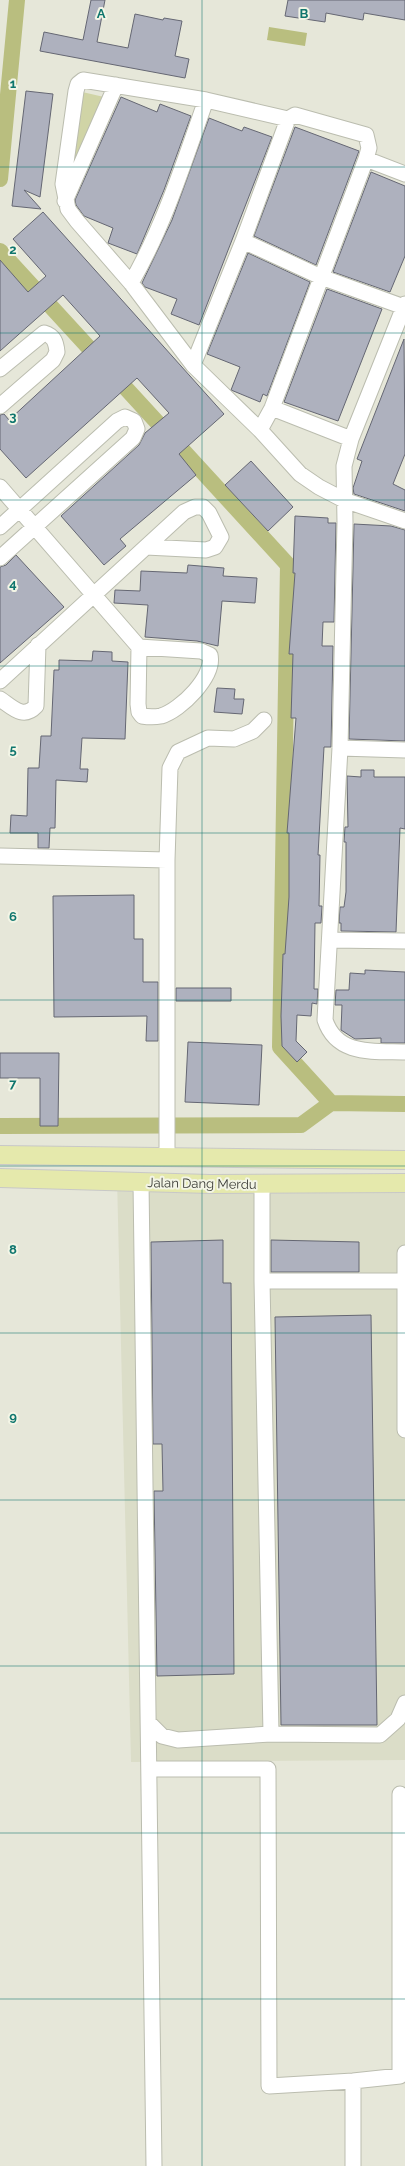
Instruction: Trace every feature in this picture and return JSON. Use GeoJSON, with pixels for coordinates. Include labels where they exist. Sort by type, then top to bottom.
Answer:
{"type":"FeatureCollection","features":[{"type":"Feature","properties":{"kind":"main road","name":"Jalan Dang Merdu"},"geometry":{"type":"LineString","coordinates":[[1,1155],[405,1160]]}},
{"type":"Feature","properties":{"kind":"main road"},"geometry":{"type":"LineString","coordinates":[[1,1155],[1,1178]]}},
{"type":"Feature","properties":{"kind":"main road","name":"Jalan Dang Merdu"},"geometry":{"type":"LineString","coordinates":[[1,1178],[262,1184],[405,1183]]}},
{"type":"Feature","properties":{"kind":"street"},"geometry":{"type":"LineString","coordinates":[[288,119],[206,100],[84,80],[78,84],[63,184],[66,201],[77,221],[131,283],[193,365],[260,430],[300,474],[319,487],[344,500],[405,521]]}},
{"type":"Feature","properties":{"kind":"street"},"geometry":{"type":"LineString","coordinates":[[66,201],[116,85]]}},
{"type":"Feature","properties":{"kind":"street"},"geometry":{"type":"LineString","coordinates":[[131,283],[144,262],[171,198],[206,100]]}},
{"type":"Feature","properties":{"kind":"street"},"geometry":{"type":"LineString","coordinates":[[193,365],[243,241],[288,119],[295,115],[366,134],[369,148],[366,159],[272,408],[260,430]]}},
{"type":"Feature","properties":{"kind":"street"},"geometry":{"type":"LineString","coordinates":[[366,159],[405,174]]}},
{"type":"Feature","properties":{"kind":"street"},"geometry":{"type":"LineString","coordinates":[[243,241],[321,277],[404,305],[351,439],[344,466],[345,522],[340,748],[331,940],[325,1020],[330,1033],[341,1043],[356,1050],[405,1052]]}},
{"type":"Feature","properties":{"kind":"street"},"geometry":{"type":"LineString","coordinates":[[0,369],[44,333],[52,336],[56,343],[58,352],[53,360],[0,406]]}},
{"type":"Feature","properties":{"kind":"street"},"geometry":{"type":"LineString","coordinates":[[272,408],[351,439]]}},
{"type":"Feature","properties":{"kind":"street"},"geometry":{"type":"LineString","coordinates":[[0,527],[117,421],[125,417],[134,421],[137,429],[133,438],[0,558]]}},
{"type":"Feature","properties":{"kind":"street"},"geometry":{"type":"LineString","coordinates":[[0,487],[139,647],[138,704],[139,712],[142,716],[162,716],[185,701],[204,679],[211,662],[210,655],[202,651],[139,647]]}},
{"type":"Feature","properties":{"kind":"street"},"geometry":{"type":"LineString","coordinates":[[0,681],[146,547]]}},
{"type":"Feature","properties":{"kind":"street"},"geometry":{"type":"LineString","coordinates":[[0,699],[18,712],[24,714],[31,711],[36,706],[38,645]]}},
{"type":"Feature","properties":{"kind":"street"},"geometry":{"type":"LineString","coordinates":[[167,1156],[165,1118],[167,860],[170,768],[178,752],[208,738],[234,739],[253,731],[264,720]]}},
{"type":"Feature","properties":{"kind":"street"},"geometry":{"type":"LineString","coordinates":[[340,748],[405,750]]}},
{"type":"Feature","properties":{"kind":"street"},"geometry":{"type":"LineString","coordinates":[[0,856],[167,860]]}},
{"type":"Feature","properties":{"kind":"street"},"geometry":{"type":"LineString","coordinates":[[331,940],[405,941]]}},
{"type":"Feature","properties":{"kind":"street"},"geometry":{"type":"LineString","coordinates":[[142,1182],[154,2166]]}},
{"type":"Feature","properties":{"kind":"street"},"geometry":{"type":"LineString","coordinates":[[262,1184],[262,1281],[272,1734]]}},
{"type":"Feature","properties":{"kind":"street"},"geometry":{"type":"LineString","coordinates":[[405,1253],[405,1430]]}},
{"type":"Feature","properties":{"kind":"street"},"geometry":{"type":"LineString","coordinates":[[262,1281],[404,1282]]}},
{"type":"Feature","properties":{"kind":"street"},"geometry":{"type":"LineString","coordinates":[[149,1723],[162,1736],[178,1740],[272,1734],[380,1735],[398,1719],[405,1703]]}},
{"type":"Feature","properties":{"kind":"street"},"geometry":{"type":"LineString","coordinates":[[149,1769],[268,1769],[269,2086],[353,2081],[400,2076],[400,1794]]}},
{"type":"Feature","properties":{"kind":"street"},"geometry":{"type":"LineString","coordinates":[[353,2081],[353,2166]]}},
{"type":"Feature","properties":{"kind":"shaded area"},"geometry":{"type":"Polygon","coordinates":[[[269,27],[307,33],[305,46],[267,40],[269,27]]]}},
{"type":"Feature","properties":{"kind":"shaded area"},"geometry":{"type":"Polygon","coordinates":[[[78,91],[104,97],[64,183],[78,91]]]}},
{"type":"Feature","properties":{"kind":"shaded area"},"geometry":{"type":"Polygon","coordinates":[[[117,1178],[405,1188],[405,1760],[131,1762],[117,1178]]]}},
{"type":"Feature","properties":{"kind":"building"},"geometry":{"type":"Polygon","coordinates":[[[91,0],[105,0],[97,42],[128,48],[135,14],[163,20],[164,18],[182,21],[175,56],[189,59],[185,78],[40,51],[44,32],[83,40],[91,0]]]}},
{"type":"Feature","properties":{"kind":"building"},"geometry":{"type":"Polygon","coordinates":[[[288,0],[405,0],[405,20],[364,13],[363,20],[326,13],[325,22],[285,16],[288,0]]]}},
{"type":"Feature","properties":{"kind":"building"},"geometry":{"type":"Polygon","coordinates":[[[26,91],[53,94],[40,197],[24,190],[41,209],[12,206],[26,91]]]}},
{"type":"Feature","properties":{"kind":"building"},"geometry":{"type":"Polygon","coordinates":[[[121,97],[157,112],[160,104],[191,116],[164,190],[137,254],[108,243],[113,228],[84,216],[76,205],[75,200],[121,97]]]}},
{"type":"Feature","properties":{"kind":"building"},"geometry":{"type":"Polygon","coordinates":[[[209,118],[242,131],[244,127],[272,137],[199,325],[171,314],[177,299],[145,287],[142,283],[172,220],[209,118]]]}},
{"type":"Feature","properties":{"kind":"building"},"geometry":{"type":"Polygon","coordinates":[[[295,127],[359,151],[316,265],[254,236],[295,127]]]}},
{"type":"Feature","properties":{"kind":"building"},"geometry":{"type":"Polygon","coordinates":[[[371,172],[405,186],[405,256],[390,292],[333,272],[371,172]]]}},
{"type":"Feature","properties":{"kind":"building"},"geometry":{"type":"Polygon","coordinates":[[[43,212],[224,414],[179,454],[196,475],[120,539],[126,546],[104,565],[61,516],[139,445],[145,433],[169,413],[137,378],[26,478],[0,449],[0,415],[4,414],[9,420],[100,336],[63,295],[0,351],[0,260],[28,292],[46,276],[13,239],[43,212]]]}},
{"type":"Feature","properties":{"kind":"building"},"geometry":{"type":"Polygon","coordinates":[[[248,253],[310,282],[267,396],[263,394],[260,402],[231,390],[240,367],[207,354],[248,253]]]}},
{"type":"Feature","properties":{"kind":"building"},"geometry":{"type":"Polygon","coordinates":[[[327,289],[382,309],[338,421],[284,402],[327,289]]]}},
{"type":"Feature","properties":{"kind":"building"},"geometry":{"type":"Polygon","coordinates":[[[404,339],[405,454],[393,484],[405,490],[405,511],[354,494],[353,488],[362,461],[357,459],[404,339]]]}},
{"type":"Feature","properties":{"kind":"building"},"geometry":{"type":"Polygon","coordinates":[[[251,461],[293,507],[268,531],[225,485],[251,461]]]}},
{"type":"Feature","properties":{"kind":"building"},"geometry":{"type":"Polygon","coordinates":[[[295,516],[328,518],[328,523],[336,523],[334,622],[323,622],[322,646],[333,646],[331,747],[324,747],[318,855],[320,855],[319,906],[322,906],[321,923],[315,923],[314,989],[318,989],[317,1004],[312,1003],[311,1016],[297,1015],[296,1041],[307,1052],[297,1062],[282,1046],[281,1016],[283,954],[285,954],[289,897],[289,833],[287,833],[296,718],[291,718],[293,654],[289,654],[295,573],[293,573],[295,516]]]}},
{"type":"Feature","properties":{"kind":"building"},"geometry":{"type":"Polygon","coordinates":[[[354,524],[391,526],[405,530],[405,741],[349,739],[354,524]]]}},
{"type":"Feature","properties":{"kind":"building"},"geometry":{"type":"Polygon","coordinates":[[[16,555],[64,607],[0,663],[0,567],[6,565],[16,555]]]}},
{"type":"Feature","properties":{"kind":"building"},"geometry":{"type":"Polygon","coordinates":[[[188,565],[224,568],[223,576],[257,578],[255,603],[222,601],[218,646],[197,641],[145,637],[148,605],[114,603],[115,590],[140,591],[141,571],[187,573],[188,565]]]}},
{"type":"Feature","properties":{"kind":"building"},"geometry":{"type":"Polygon","coordinates":[[[93,651],[112,652],[112,661],[128,662],[125,739],[82,738],[80,769],[88,769],[87,782],[56,780],[55,828],[50,828],[49,848],[38,848],[38,833],[10,833],[11,815],[27,816],[28,768],[39,768],[41,736],[51,736],[54,670],[59,670],[59,660],[92,661],[93,651]]]}},
{"type":"Feature","properties":{"kind":"building"},"geometry":{"type":"Polygon","coordinates":[[[217,688],[235,689],[234,699],[244,699],[242,714],[214,712],[217,688]]]}},
{"type":"Feature","properties":{"kind":"building"},"geometry":{"type":"Polygon","coordinates":[[[361,770],[374,770],[374,777],[405,777],[405,829],[400,828],[396,932],[341,931],[341,923],[339,923],[340,907],[344,907],[346,892],[346,842],[344,842],[345,827],[348,827],[347,776],[361,777],[361,770]]]}},
{"type":"Feature","properties":{"kind":"building"},"geometry":{"type":"Polygon","coordinates":[[[134,895],[134,939],[143,939],[143,982],[158,982],[158,1041],[146,1041],[147,1016],[54,1017],[53,896],[134,895]]]}},
{"type":"Feature","properties":{"kind":"building"},"geometry":{"type":"Polygon","coordinates":[[[365,970],[405,972],[405,1043],[381,1043],[381,1038],[355,1039],[341,1030],[342,1005],[335,1005],[336,990],[349,990],[350,973],[365,974],[365,970]]]}},
{"type":"Feature","properties":{"kind":"building"},"geometry":{"type":"Polygon","coordinates":[[[176,988],[231,988],[231,1001],[176,1001],[176,988]]]}},
{"type":"Feature","properties":{"kind":"building"},"geometry":{"type":"Polygon","coordinates":[[[188,1042],[262,1045],[259,1105],[185,1102],[188,1042]]]}},
{"type":"Feature","properties":{"kind":"building"},"geometry":{"type":"Polygon","coordinates":[[[0,1053],[59,1053],[58,1126],[40,1126],[40,1078],[0,1078],[0,1053]]]}},
{"type":"Feature","properties":{"kind":"building"},"geometry":{"type":"Polygon","coordinates":[[[223,1240],[223,1283],[231,1283],[234,1674],[157,1676],[154,1491],[163,1491],[162,1444],[153,1444],[151,1242],[223,1240]]]}},
{"type":"Feature","properties":{"kind":"building"},"geometry":{"type":"Polygon","coordinates":[[[271,1240],[359,1242],[359,1272],[271,1272],[271,1240]]]}},
{"type":"Feature","properties":{"kind":"building"},"geometry":{"type":"Polygon","coordinates":[[[371,1315],[377,1725],[281,1725],[275,1317],[371,1315]]]}},
{"type":"Feature","properties":{"kind":"waterway"},"geometry":{"type":"LineString","coordinates":[[0,179],[17,0]]}},
{"type":"Feature","properties":{"kind":"waterway"},"geometry":{"type":"LineString","coordinates":[[0,251],[288,565],[280,1047],[331,1103]]}},
{"type":"Feature","properties":{"kind":"waterway"},"geometry":{"type":"LineString","coordinates":[[0,1126],[301,1125],[331,1103],[405,1104]]}}]}
